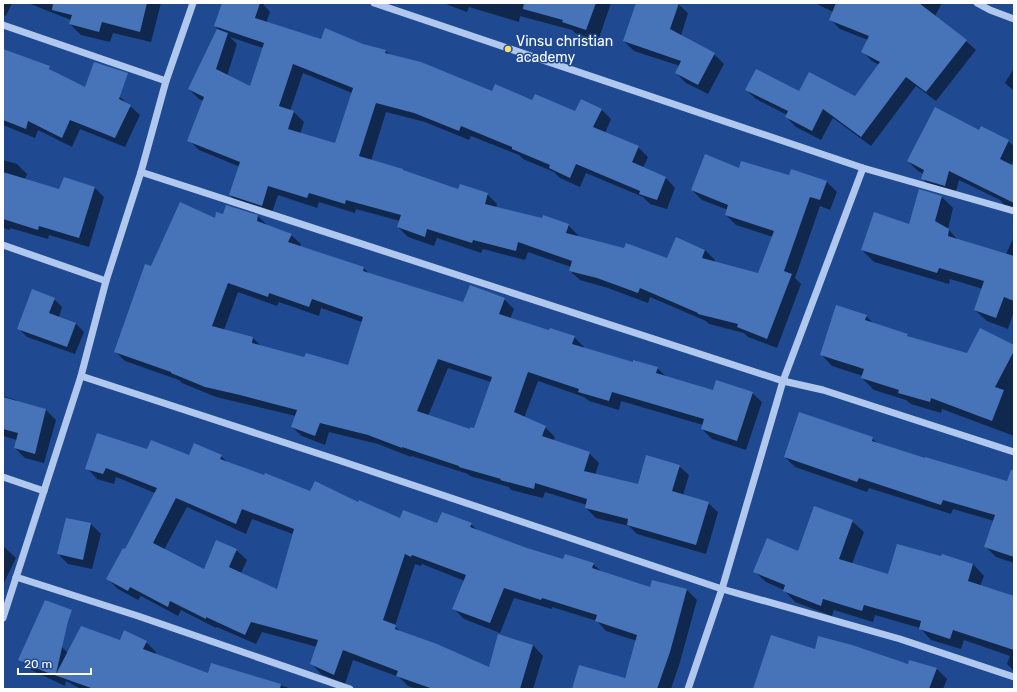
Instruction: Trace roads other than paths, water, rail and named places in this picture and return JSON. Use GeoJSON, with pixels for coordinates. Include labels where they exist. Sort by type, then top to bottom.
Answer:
{"type":"FeatureCollection","features":[{"type":"Feature","properties":{"kind":"street"},"geometry":{"type":"LineString","coordinates":[[3,618],[81,376],[106,281],[141,172],[166,81],[193,3]]}},
{"type":"Feature","properties":{"kind":"street"},"geometry":{"type":"LineString","coordinates":[[374,3],[863,168],[1014,211]]}},
{"type":"Feature","properties":{"kind":"street"},"geometry":{"type":"LineString","coordinates":[[977,3],[990,10],[1014,19]]}},
{"type":"Feature","properties":{"kind":"street"},"geometry":{"type":"LineString","coordinates":[[3,24],[166,81]]}},
{"type":"Feature","properties":{"kind":"street"},"geometry":{"type":"LineString","coordinates":[[688,689],[722,589],[783,381],[863,168]]}},
{"type":"Feature","properties":{"kind":"street"},"geometry":{"type":"LineString","coordinates":[[141,172],[783,381],[823,390],[1014,452]]}},
{"type":"Feature","properties":{"kind":"street"},"geometry":{"type":"LineString","coordinates":[[3,245],[106,281]]}},
{"type":"Feature","properties":{"kind":"street"},"geometry":{"type":"LineString","coordinates":[[81,376],[341,461],[722,589],[900,639],[1014,677]]}},
{"type":"Feature","properties":{"kind":"street"},"geometry":{"type":"LineString","coordinates":[[3,477],[44,491]]}},
{"type":"Feature","properties":{"kind":"street"},"geometry":{"type":"LineString","coordinates":[[16,577],[138,616],[350,689]]}},
{"type":"Feature","properties":{"kind":"place","name":"Vinsu christian academy"},"geometry":{"type":"Point","coordinates":[508,49]}}]}
